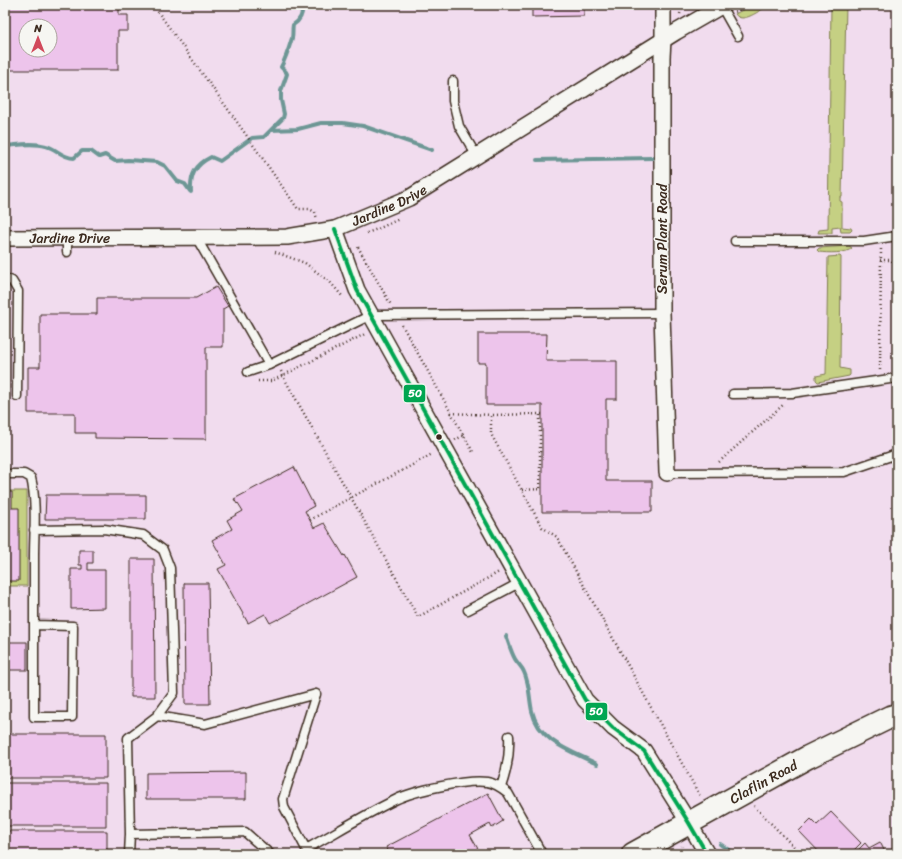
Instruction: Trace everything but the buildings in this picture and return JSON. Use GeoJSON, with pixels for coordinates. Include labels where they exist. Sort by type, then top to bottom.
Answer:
{"type":"FeatureCollection","features":[{"type":"Feature","properties":{"kind":"street","name":"Serum Plant Road"},"geometry":{"type":"LineString","coordinates":[[663,5],[662,313],[666,473]]}},
{"type":"Feature","properties":{"kind":"street","name":"Jardine Drive"},"geometry":{"type":"LineString","coordinates":[[5,238],[67,245],[196,237],[287,237],[338,234],[409,198],[663,40],[723,9]]}},
{"type":"Feature","properties":{"kind":"street"},"geometry":{"type":"LineString","coordinates":[[338,234],[357,290],[521,582],[585,700],[612,728],[644,751],[689,823],[706,854]]}},
{"type":"Feature","properties":{"kind":"street","name":"Claflin Road"},"geometry":{"type":"LineString","coordinates":[[633,854],[808,757],[890,716],[897,715]]}},
{"type":"Feature","properties":{"kind":"lane"},"geometry":{"type":"LineString","coordinates":[[723,9],[738,36]]}},
{"type":"Feature","properties":{"kind":"lane"},"geometry":{"type":"LineString","coordinates":[[453,81],[453,101],[459,126],[476,155]]}},
{"type":"Feature","properties":{"kind":"lane"},"geometry":{"type":"LineString","coordinates":[[735,241],[864,240],[897,236]]}},
{"type":"Feature","properties":{"kind":"lane"},"geometry":{"type":"LineString","coordinates":[[196,237],[268,365]]}},
{"type":"Feature","properties":{"kind":"lane"},"geometry":{"type":"LineString","coordinates":[[5,278],[12,282],[18,291],[17,396]]}},
{"type":"Feature","properties":{"kind":"lane"},"geometry":{"type":"LineString","coordinates":[[248,372],[268,365],[371,315],[662,313]]}},
{"type":"Feature","properties":{"kind":"lane"},"geometry":{"type":"LineString","coordinates":[[733,394],[792,393],[897,378]]}},
{"type":"Feature","properties":{"kind":"lane"},"geometry":{"type":"LineString","coordinates":[[666,473],[844,472],[897,454]]}},
{"type":"Feature","properties":{"kind":"lane"},"geometry":{"type":"LineString","coordinates":[[5,474],[24,474],[31,478],[33,488],[34,716],[72,717],[73,626],[34,625]]}},
{"type":"Feature","properties":{"kind":"lane"},"geometry":{"type":"LineString","coordinates":[[34,530],[104,529],[143,535],[163,550],[170,568],[174,693],[156,716],[128,738],[129,854]]}},
{"type":"Feature","properties":{"kind":"lane"},"geometry":{"type":"LineString","coordinates":[[468,610],[521,582]]}},
{"type":"Feature","properties":{"kind":"lane"},"geometry":{"type":"LineString","coordinates":[[156,716],[205,724],[316,694],[283,799],[284,807],[306,849],[396,800],[427,790],[462,783],[487,782],[501,787],[508,793],[542,854]]}},
{"type":"Feature","properties":{"kind":"lane"},"geometry":{"type":"LineString","coordinates":[[501,787],[507,770],[510,747],[509,736]]}},
{"type":"Feature","properties":{"kind":"lane"},"geometry":{"type":"LineString","coordinates":[[130,834],[245,832],[270,854]]}},
{"type":"Feature","properties":{"kind":"path"},"geometry":{"type":"LineString","coordinates":[[153,5],[262,157]]}},
{"type":"Feature","properties":{"kind":"path"},"geometry":{"type":"LineString","coordinates":[[723,9],[747,5]]}},
{"type":"Feature","properties":{"kind":"path"},"geometry":{"type":"LineString","coordinates":[[119,9],[155,8]]}},
{"type":"Feature","properties":{"kind":"path"},"geometry":{"type":"LineString","coordinates":[[366,233],[400,219]]}},
{"type":"Feature","properties":{"kind":"path"},"geometry":{"type":"LineString","coordinates":[[338,234],[352,238],[397,315],[473,452]]}},
{"type":"Feature","properties":{"kind":"path"},"geometry":{"type":"LineString","coordinates":[[880,380],[881,246]]}},
{"type":"Feature","properties":{"kind":"path"},"geometry":{"type":"LineString","coordinates":[[287,251],[275,252],[305,263],[330,282],[345,298]]}},
{"type":"Feature","properties":{"kind":"path"},"geometry":{"type":"LineString","coordinates":[[880,260],[890,260],[897,267]]}},
{"type":"Feature","properties":{"kind":"path"},"geometry":{"type":"LineString","coordinates":[[256,381],[271,381],[283,376],[366,334]]}},
{"type":"Feature","properties":{"kind":"path"},"geometry":{"type":"LineString","coordinates":[[278,360],[283,376],[418,617],[499,572]]}},
{"type":"Feature","properties":{"kind":"path"},"geometry":{"type":"LineString","coordinates":[[717,464],[783,405]]}},
{"type":"Feature","properties":{"kind":"path"},"geometry":{"type":"LineString","coordinates":[[452,413],[541,415],[541,489],[522,490]]}},
{"type":"Feature","properties":{"kind":"path"},"geometry":{"type":"LineString","coordinates":[[491,415],[491,434],[542,526],[557,537],[700,796]]}},
{"type":"Feature","properties":{"kind":"path"},"geometry":{"type":"LineString","coordinates":[[310,520],[350,497],[378,484],[464,435]]}},
{"type":"Feature","properties":{"kind":"path"},"geometry":{"type":"LineString","coordinates":[[752,803],[801,854]]}},
{"type":"Feature","properties":{"kind":"path"},"geometry":{"type":"LineString","coordinates":[[680,854],[682,846]]}},
{"type":"Feature","properties":{"kind":"shaded area"},"geometry":{"type":"Polygon","coordinates":[[[5,5],[897,5],[897,854],[5,854],[5,5]]]}},
{"type":"Feature","properties":{"kind":"green space"},"geometry":{"type":"Polygon","coordinates":[[[752,5],[769,5],[751,16],[742,18],[735,14],[752,5]]]}},
{"type":"Feature","properties":{"kind":"green space"},"geometry":{"type":"Polygon","coordinates":[[[831,5],[846,5],[842,197],[840,197],[840,201],[842,202],[842,227],[851,228],[852,230],[850,232],[841,232],[840,227],[832,228],[832,233],[818,233],[819,230],[828,229],[831,5]]]}},
{"type":"Feature","properties":{"kind":"green space"},"geometry":{"type":"Polygon","coordinates":[[[849,246],[852,248],[841,252],[819,252],[817,250],[819,248],[849,246]]]}},
{"type":"Feature","properties":{"kind":"green space"},"geometry":{"type":"Polygon","coordinates":[[[840,256],[840,368],[850,370],[850,375],[818,382],[816,380],[816,376],[826,374],[828,257],[840,256]]]}},
{"type":"Feature","properties":{"kind":"green space"},"geometry":{"type":"Polygon","coordinates":[[[5,491],[27,491],[27,586],[5,586],[5,491]]]}},
{"type":"Feature","properties":{"kind":"waterway"},"geometry":{"type":"LineString","coordinates":[[191,192],[191,180],[197,167],[201,163],[211,157],[220,161],[252,138],[264,137],[283,118],[284,114],[281,91],[287,74],[281,67],[292,38],[293,25],[301,16],[303,5]]}},
{"type":"Feature","properties":{"kind":"waterway"},"geometry":{"type":"LineString","coordinates":[[271,130],[298,129],[321,123],[343,123],[363,126],[432,150]]}},
{"type":"Feature","properties":{"kind":"waterway"},"geometry":{"type":"LineString","coordinates":[[5,146],[36,144],[50,147],[70,158],[74,158],[82,151],[91,151],[99,157],[105,155],[115,161],[128,160],[157,162],[165,166],[177,181],[185,184],[190,191]]}},
{"type":"Feature","properties":{"kind":"waterway"},"geometry":{"type":"LineString","coordinates":[[537,160],[652,158]]}},
{"type":"Feature","properties":{"kind":"waterway"},"geometry":{"type":"LineString","coordinates":[[506,636],[511,651],[526,677],[532,711],[541,731],[567,750],[597,764]]}},
{"type":"Feature","properties":{"kind":"waterway"},"geometry":{"type":"LineString","coordinates":[[720,844],[734,854]]}},
{"type":"Feature","properties":{"kind":"transit line","name":"50"},"geometry":{"type":"LineString","coordinates":[[335,229],[357,290],[585,700],[613,728],[644,751],[707,854]]}}]}
